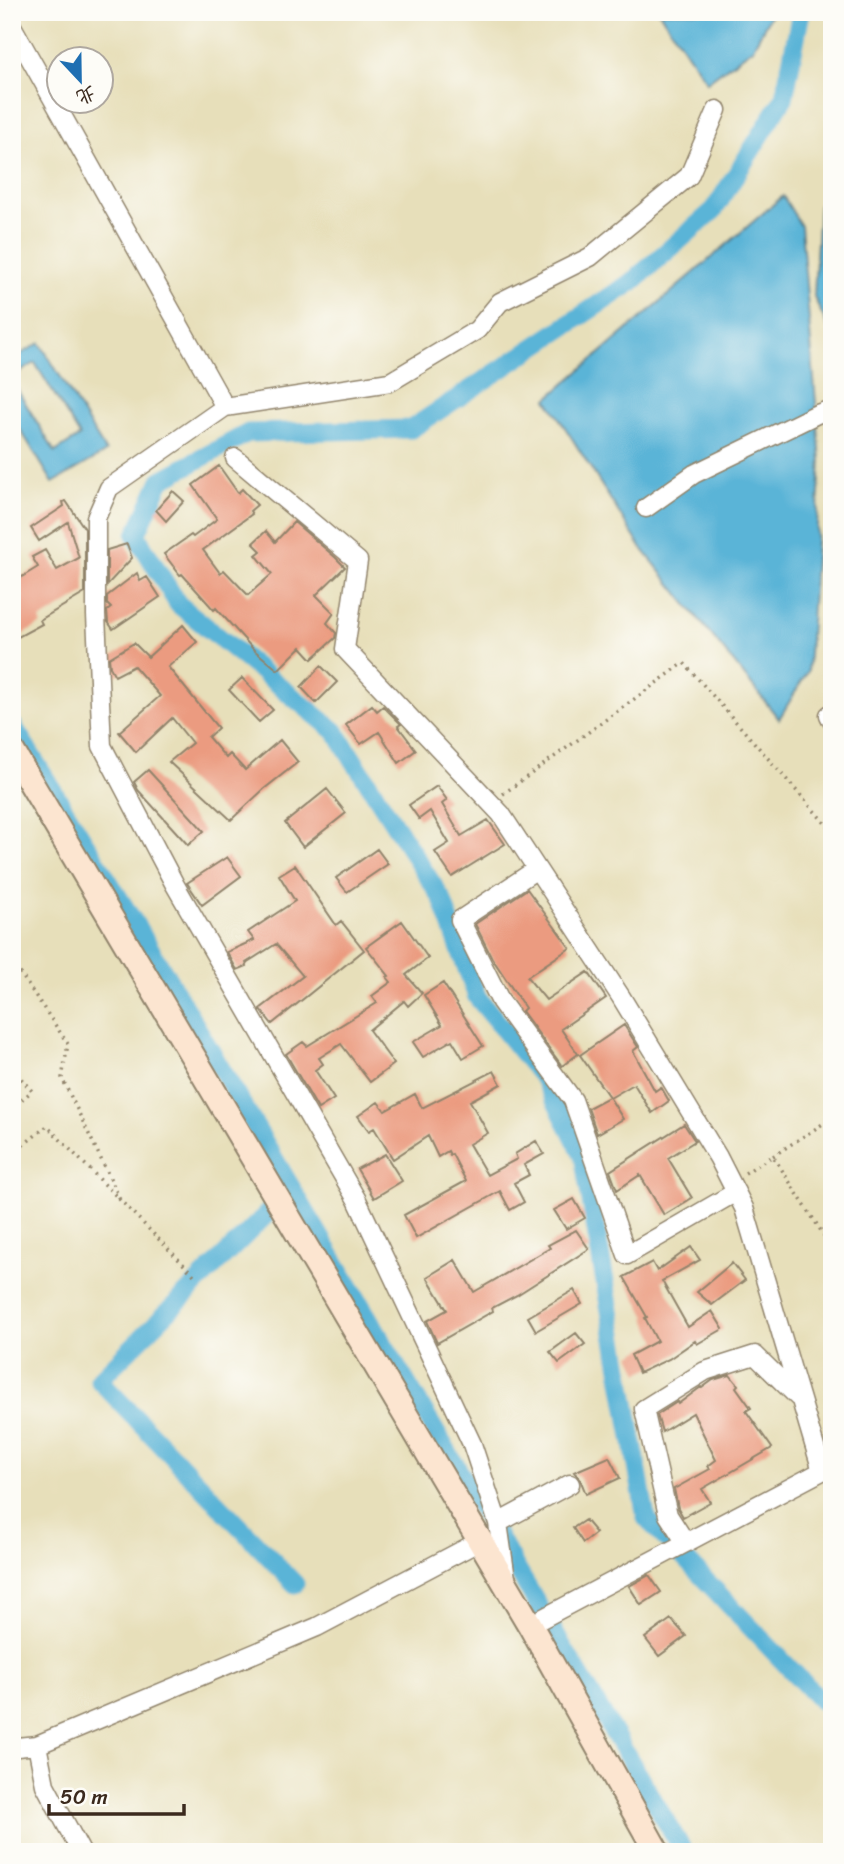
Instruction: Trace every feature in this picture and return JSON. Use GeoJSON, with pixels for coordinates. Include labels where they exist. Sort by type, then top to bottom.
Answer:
{"type":"FeatureCollection","features":[{"type":"Feature","properties":{"kind":"street"},"geometry":{"type":"LineString","coordinates":[[12,26],[225,407]]}},
{"type":"Feature","properties":{"kind":"street"},"geometry":{"type":"LineString","coordinates":[[657,1852],[508,1587],[489,1532],[472,1444],[357,1200],[175,885],[102,746],[96,615],[96,518],[109,488],[225,407],[390,382],[477,331],[500,302],[590,257],[689,176],[717,110]]}},
{"type":"Feature","properties":{"kind":"street"},"geometry":{"type":"LineString","coordinates":[[646,508],[694,474],[832,409]]}},
{"type":"Feature","properties":{"kind":"street"},"geometry":{"type":"LineString","coordinates":[[235,458],[358,561],[345,649],[500,814],[621,997],[718,1157],[744,1208],[822,1471],[530,1625]]}},
{"type":"Feature","properties":{"kind":"street"},"geometry":{"type":"LineString","coordinates":[[832,713],[829,715],[832,720]]}},
{"type":"Feature","properties":{"kind":"street"},"geometry":{"type":"LineString","coordinates":[[12,751],[489,1532]]}},
{"type":"Feature","properties":{"kind":"street"},"geometry":{"type":"LineString","coordinates":[[537,869],[460,920],[501,1002],[573,1100],[627,1255],[733,1187]]}},
{"type":"Feature","properties":{"kind":"street"},"geometry":{"type":"LineString","coordinates":[[686,1543],[668,1515],[644,1409],[705,1371],[755,1355],[801,1399]]}},
{"type":"Feature","properties":{"kind":"street"},"geometry":{"type":"LineString","coordinates":[[14,1746],[37,1745],[317,1627],[570,1485]]}},
{"type":"Feature","properties":{"kind":"street"},"geometry":{"type":"LineString","coordinates":[[37,1745],[46,1785],[81,1852]]}},
{"type":"Feature","properties":{"kind":"path"},"geometry":{"type":"LineString","coordinates":[[490,803],[684,663],[832,831]]}},
{"type":"Feature","properties":{"kind":"path"},"geometry":{"type":"LineString","coordinates":[[12,961],[68,1044],[62,1078],[121,1200]]}},
{"type":"Feature","properties":{"kind":"path"},"geometry":{"type":"LineString","coordinates":[[12,1068],[32,1091],[12,1108]]}},
{"type":"Feature","properties":{"kind":"path"},"geometry":{"type":"LineString","coordinates":[[733,1187],[773,1156],[832,1118]]}},
{"type":"Feature","properties":{"kind":"path"},"geometry":{"type":"LineString","coordinates":[[12,1154],[47,1126],[196,1277]]}},
{"type":"Feature","properties":{"kind":"path"},"geometry":{"type":"LineString","coordinates":[[773,1156],[832,1248]]}},
{"type":"Feature","properties":{"kind":"water"},"geometry":{"type":"Polygon","coordinates":[[[659,12],[772,12],[753,48],[707,82],[659,12]]]}},
{"type":"Feature","properties":{"kind":"water"},"geometry":{"type":"Polygon","coordinates":[[[832,195],[832,335],[814,297],[819,205],[832,195]]]}},
{"type":"Feature","properties":{"kind":"water"},"geometry":{"type":"Polygon","coordinates":[[[783,196],[801,226],[821,461],[808,671],[779,719],[640,546],[547,399],[783,196]]]}},
{"type":"Feature","properties":{"kind":"water"},"geometry":{"type":"Polygon","coordinates":[[[40,343],[106,452],[53,483],[12,416],[12,381],[55,452],[80,436],[35,363],[12,377],[12,359],[40,343]]]}},
{"type":"Feature","properties":{"kind":"building"},"geometry":{"type":"Polygon","coordinates":[[[219,466],[238,493],[242,489],[257,505],[250,511],[252,514],[203,550],[220,573],[224,570],[248,595],[272,574],[256,555],[261,551],[253,543],[266,531],[275,542],[294,522],[345,567],[316,595],[334,613],[327,623],[336,633],[335,638],[312,659],[301,647],[278,670],[254,650],[216,608],[214,610],[164,554],[217,519],[193,485],[219,466]]]}},
{"type":"Feature","properties":{"kind":"building"},"geometry":{"type":"Polygon","coordinates":[[[173,491],[184,501],[166,521],[156,510],[173,491]]]}},
{"type":"Feature","properties":{"kind":"building"},"geometry":{"type":"Polygon","coordinates":[[[66,501],[85,529],[85,593],[40,620],[42,624],[18,637],[12,628],[12,583],[38,567],[32,557],[45,550],[57,570],[79,558],[68,522],[39,541],[31,528],[64,506],[63,502],[66,501]]]}},
{"type":"Feature","properties":{"kind":"building"},"geometry":{"type":"Polygon","coordinates":[[[127,544],[132,558],[107,585],[107,550],[127,544]]]}},
{"type":"Feature","properties":{"kind":"building"},"geometry":{"type":"Polygon","coordinates":[[[137,573],[140,581],[147,577],[160,597],[113,629],[108,622],[107,611],[111,608],[107,604],[107,596],[137,573]]]}},
{"type":"Feature","properties":{"kind":"building"},"geometry":{"type":"Polygon","coordinates":[[[183,625],[197,642],[168,667],[218,728],[208,737],[226,758],[230,754],[245,770],[280,740],[298,762],[231,820],[169,762],[192,743],[172,718],[136,752],[119,732],[160,696],[134,666],[115,676],[109,658],[134,643],[148,657],[183,625]]]}},
{"type":"Feature","properties":{"kind":"building"},"geometry":{"type":"Polygon","coordinates":[[[321,666],[337,682],[316,703],[301,687],[321,666]]]}},
{"type":"Feature","properties":{"kind":"building"},"geometry":{"type":"Polygon","coordinates":[[[242,678],[273,710],[259,722],[229,690],[242,678]]]}},
{"type":"Feature","properties":{"kind":"building"},"geometry":{"type":"Polygon","coordinates":[[[372,705],[377,711],[383,706],[401,724],[398,726],[416,750],[399,763],[379,732],[361,744],[346,725],[372,705]]]}},
{"type":"Feature","properties":{"kind":"building"},"geometry":{"type":"Polygon","coordinates":[[[148,770],[204,831],[188,845],[138,790],[134,782],[148,770]]]}},
{"type":"Feature","properties":{"kind":"building"},"geometry":{"type":"Polygon","coordinates":[[[437,786],[447,800],[442,804],[461,836],[488,820],[505,844],[452,877],[435,852],[449,843],[430,811],[419,819],[409,805],[437,786]]]}},
{"type":"Feature","properties":{"kind":"building"},"geometry":{"type":"Polygon","coordinates":[[[327,789],[346,813],[303,847],[285,823],[327,789]]]}},
{"type":"Feature","properties":{"kind":"building"},"geometry":{"type":"Polygon","coordinates":[[[377,849],[388,864],[347,892],[336,878],[377,849]]]}},
{"type":"Feature","properties":{"kind":"building"},"geometry":{"type":"Polygon","coordinates":[[[227,857],[241,876],[202,905],[187,883],[227,857]]]}},
{"type":"Feature","properties":{"kind":"building"},"geometry":{"type":"Polygon","coordinates":[[[295,865],[336,925],[341,921],[364,950],[272,1024],[260,1009],[303,976],[276,944],[246,963],[247,966],[237,970],[227,952],[254,940],[248,932],[295,901],[279,875],[295,865]]]}},
{"type":"Feature","properties":{"kind":"building"},"geometry":{"type":"Polygon","coordinates":[[[527,889],[570,948],[527,977],[546,1000],[588,972],[606,998],[561,1029],[578,1054],[562,1066],[522,1011],[525,1008],[492,958],[475,924],[527,889]]]}},
{"type":"Feature","properties":{"kind":"building"},"geometry":{"type":"Polygon","coordinates":[[[402,921],[428,958],[406,975],[422,993],[408,1006],[404,1001],[369,1030],[394,1064],[370,1082],[341,1044],[319,1058],[323,1064],[315,1070],[334,1099],[318,1109],[286,1054],[303,1042],[307,1046],[377,1003],[372,996],[391,982],[366,947],[402,921]]]}},
{"type":"Feature","properties":{"kind":"building"},"geometry":{"type":"Polygon","coordinates":[[[443,983],[483,1046],[463,1058],[452,1040],[423,1057],[413,1042],[442,1025],[424,995],[443,983]]]}},
{"type":"Feature","properties":{"kind":"building"},"geometry":{"type":"Polygon","coordinates":[[[624,1025],[638,1047],[633,1051],[655,1091],[661,1087],[669,1101],[652,1113],[634,1084],[610,1098],[623,1119],[597,1134],[588,1108],[609,1097],[580,1055],[624,1025]]]}},
{"type":"Feature","properties":{"kind":"building"},"geometry":{"type":"Polygon","coordinates":[[[494,1071],[501,1084],[470,1101],[488,1133],[469,1144],[487,1175],[517,1159],[515,1154],[536,1141],[544,1154],[524,1165],[529,1175],[514,1183],[524,1202],[510,1210],[500,1191],[416,1238],[404,1215],[466,1181],[452,1154],[448,1151],[438,1157],[428,1136],[393,1159],[374,1128],[369,1131],[358,1116],[378,1102],[385,1111],[415,1094],[422,1108],[494,1071]]]}},
{"type":"Feature","properties":{"kind":"building"},"geometry":{"type":"Polygon","coordinates":[[[684,1124],[695,1141],[668,1158],[692,1198],[664,1215],[640,1175],[617,1190],[610,1171],[684,1124]]]}},
{"type":"Feature","properties":{"kind":"building"},"geometry":{"type":"Polygon","coordinates":[[[385,1154],[402,1181],[374,1198],[357,1169],[385,1154]]]}},
{"type":"Feature","properties":{"kind":"building"},"geometry":{"type":"Polygon","coordinates":[[[574,1199],[585,1218],[566,1229],[554,1210],[574,1199]]]}},
{"type":"Feature","properties":{"kind":"building"},"geometry":{"type":"Polygon","coordinates":[[[576,1230],[589,1249],[492,1308],[493,1311],[437,1343],[427,1321],[447,1310],[427,1277],[455,1260],[474,1292],[576,1230]]]}},
{"type":"Feature","properties":{"kind":"building"},"geometry":{"type":"Polygon","coordinates":[[[691,1247],[700,1260],[662,1281],[688,1327],[712,1311],[723,1329],[697,1344],[695,1341],[669,1359],[639,1373],[631,1355],[657,1341],[645,1318],[647,1317],[624,1277],[652,1262],[657,1271],[691,1247]]]}},
{"type":"Feature","properties":{"kind":"building"},"geometry":{"type":"Polygon","coordinates":[[[732,1263],[745,1280],[712,1305],[697,1292],[732,1263]]]}},
{"type":"Feature","properties":{"kind":"building"},"geometry":{"type":"Polygon","coordinates":[[[574,1290],[582,1304],[536,1331],[528,1317],[574,1290]]]}},
{"type":"Feature","properties":{"kind":"building"},"geometry":{"type":"Polygon","coordinates":[[[576,1333],[585,1344],[559,1363],[550,1352],[576,1333]]]}},
{"type":"Feature","properties":{"kind":"building"},"geometry":{"type":"Polygon","coordinates":[[[730,1375],[751,1408],[746,1411],[772,1448],[702,1489],[710,1502],[683,1517],[674,1489],[710,1469],[708,1466],[716,1460],[693,1413],[662,1432],[657,1415],[713,1380],[730,1375]]]}},
{"type":"Feature","properties":{"kind":"building"},"geometry":{"type":"Polygon","coordinates":[[[609,1457],[620,1478],[586,1494],[574,1472],[609,1457]]]}},
{"type":"Feature","properties":{"kind":"building"},"geometry":{"type":"Polygon","coordinates":[[[585,1520],[596,1533],[583,1543],[573,1528],[585,1520]]]}},
{"type":"Feature","properties":{"kind":"building"},"geometry":{"type":"Polygon","coordinates":[[[649,1575],[661,1592],[641,1605],[629,1586],[649,1575]]]}},
{"type":"Feature","properties":{"kind":"building"},"geometry":{"type":"Polygon","coordinates":[[[671,1619],[686,1636],[659,1656],[645,1638],[671,1619]]]}},
{"type":"Feature","properties":{"kind":"waterway"},"geometry":{"type":"LineString","coordinates":[[801,12],[784,98],[714,210],[632,282],[411,429],[248,433],[161,480],[136,535],[178,604],[335,731],[442,899],[477,997],[544,1079],[583,1155],[646,1518],[819,1699],[832,1705]]}},
{"type":"Feature","properties":{"kind":"waterway"},"geometry":{"type":"LineString","coordinates":[[12,724],[148,945],[684,1852]]}},
{"type":"Feature","properties":{"kind":"waterway"},"geometry":{"type":"LineString","coordinates":[[289,1192],[99,1380],[295,1584]]}}]}
